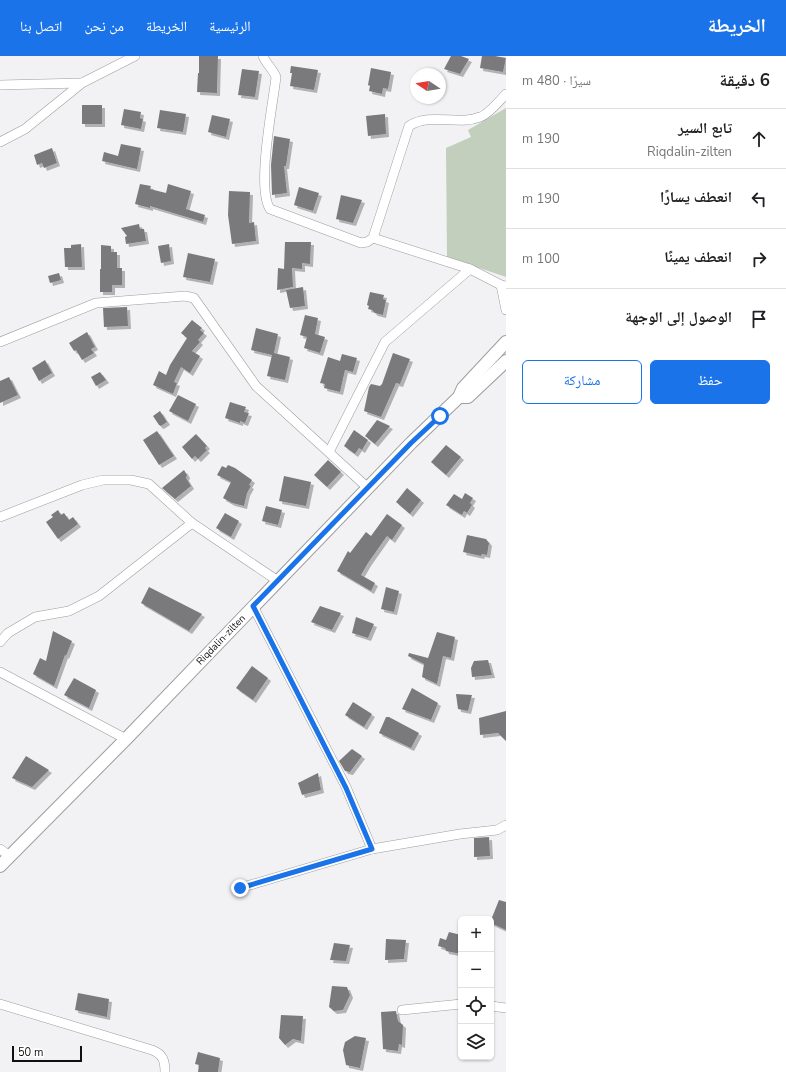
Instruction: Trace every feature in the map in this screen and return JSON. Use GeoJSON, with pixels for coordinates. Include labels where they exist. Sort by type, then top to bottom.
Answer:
{"type":"FeatureCollection","features":[{"type":"Feature","properties":{"kind":"main road","name":"Riqdalin-zilten"},"geometry":{"type":"LineString","coordinates":[[0,866],[126,739],[411,443],[459,398],[463,388],[506,342]]}},
{"type":"Feature","properties":{"kind":"main road","name":"Riqdalin-zilten"},"geometry":{"type":"LineString","coordinates":[[459,398],[468,397],[506,361]]}},
{"type":"Feature","properties":{"kind":"street"},"geometry":{"type":"LineString","coordinates":[[0,142],[25,129],[82,82],[135,56]]}},
{"type":"Feature","properties":{"kind":"street"},"geometry":{"type":"LineString","coordinates":[[264,56],[265,60],[274,70],[276,77],[264,165],[266,203],[270,209],[361,243],[367,242],[373,238],[409,126],[416,121],[469,120],[482,117],[506,94]]}},
{"type":"Feature","properties":{"kind":"street"},"geometry":{"type":"LineString","coordinates":[[0,85],[82,82]]}},
{"type":"Feature","properties":{"kind":"street"},"geometry":{"type":"LineString","coordinates":[[373,238],[470,269],[504,285],[506,310]]}},
{"type":"Feature","properties":{"kind":"street"},"geometry":{"type":"LineString","coordinates":[[329,452],[385,342],[470,269]]}},
{"type":"Feature","properties":{"kind":"street"},"geometry":{"type":"LineString","coordinates":[[0,342],[96,303],[185,296],[194,298],[256,386],[368,488]]}},
{"type":"Feature","properties":{"kind":"street"},"geometry":{"type":"LineString","coordinates":[[0,517],[82,485],[103,480],[131,480],[149,484],[192,523],[278,581]]}},
{"type":"Feature","properties":{"kind":"street"},"geometry":{"type":"LineString","coordinates":[[0,642],[8,633],[36,617],[69,611],[99,596],[192,523]]}},
{"type":"Feature","properties":{"kind":"street"},"geometry":{"type":"LineString","coordinates":[[253,606],[346,788],[372,849]]}},
{"type":"Feature","properties":{"kind":"street"},"geometry":{"type":"LineString","coordinates":[[0,672],[126,739]]}},
{"type":"Feature","properties":{"kind":"street"},"geometry":{"type":"LineString","coordinates":[[240,888],[372,849],[460,834],[497,830],[506,825]]}},
{"type":"Feature","properties":{"kind":"street"},"geometry":{"type":"LineString","coordinates":[[0,849],[10,856]]}},
{"type":"Feature","properties":{"kind":"street"},"geometry":{"type":"LineString","coordinates":[[0,1004],[160,1053],[165,1062],[165,1072]]}},
{"type":"Feature","properties":{"kind":"street"},"geometry":{"type":"LineString","coordinates":[[402,1010],[458,1004]]}},
{"type":"Feature","properties":{"kind":"street"},"geometry":{"type":"LineString","coordinates":[[494,1006],[506,1008]]}},
{"type":"Feature","properties":{"kind":"green space"},"geometry":{"type":"Polygon","coordinates":[[[506,108],[506,277],[447,257],[446,148],[471,137],[468,130],[506,108]]]}},
{"type":"Feature","properties":{"kind":"building"},"geometry":{"type":"Polygon","coordinates":[[[199,56],[218,56],[217,93],[197,92],[199,56]]]}},
{"type":"Feature","properties":{"kind":"building"},"geometry":{"type":"Polygon","coordinates":[[[451,56],[461,56],[469,59],[460,74],[445,68],[451,56]]]}},
{"type":"Feature","properties":{"kind":"building"},"geometry":{"type":"Polygon","coordinates":[[[482,56],[506,58],[503,72],[480,68],[482,56]]]}},
{"type":"Feature","properties":{"kind":"building"},"geometry":{"type":"Polygon","coordinates":[[[291,66],[318,70],[314,90],[290,86],[292,73],[290,73],[291,66]]]}},
{"type":"Feature","properties":{"kind":"building"},"geometry":{"type":"Polygon","coordinates":[[[371,68],[391,72],[388,89],[383,88],[382,94],[369,91],[370,86],[368,85],[371,68]]]}},
{"type":"Feature","properties":{"kind":"building"},"geometry":{"type":"Polygon","coordinates":[[[242,69],[259,71],[255,97],[238,95],[242,69]]]}},
{"type":"Feature","properties":{"kind":"building"},"geometry":{"type":"Polygon","coordinates":[[[82,105],[102,105],[102,124],[82,124],[82,105]]]}},
{"type":"Feature","properties":{"kind":"building"},"geometry":{"type":"Polygon","coordinates":[[[124,109],[141,112],[140,118],[143,119],[141,129],[121,125],[124,109]]]}},
{"type":"Feature","properties":{"kind":"building"},"geometry":{"type":"Polygon","coordinates":[[[160,110],[186,114],[183,132],[157,128],[160,110]]]}},
{"type":"Feature","properties":{"kind":"building"},"geometry":{"type":"Polygon","coordinates":[[[385,114],[386,134],[368,136],[366,116],[385,114]]]}},
{"type":"Feature","properties":{"kind":"building"},"geometry":{"type":"Polygon","coordinates":[[[212,115],[230,119],[226,137],[208,132],[212,115]]]}},
{"type":"Feature","properties":{"kind":"building"},"geometry":{"type":"Polygon","coordinates":[[[274,136],[290,139],[286,166],[284,166],[287,193],[272,195],[271,165],[274,136]]]}},
{"type":"Feature","properties":{"kind":"building"},"geometry":{"type":"Polygon","coordinates":[[[121,144],[141,148],[137,169],[102,161],[104,152],[118,156],[121,144]]]}},
{"type":"Feature","properties":{"kind":"building"},"geometry":{"type":"Polygon","coordinates":[[[52,148],[57,163],[44,168],[42,163],[37,165],[34,155],[52,148]]]}},
{"type":"Feature","properties":{"kind":"building"},"geometry":{"type":"Polygon","coordinates":[[[140,184],[151,186],[150,189],[166,193],[168,184],[191,191],[186,209],[205,215],[203,222],[150,206],[150,208],[135,204],[140,184]]]}},
{"type":"Feature","properties":{"kind":"building"},"geometry":{"type":"Polygon","coordinates":[[[299,187],[319,193],[313,211],[294,205],[299,187]]]}},
{"type":"Feature","properties":{"kind":"building"},"geometry":{"type":"Polygon","coordinates":[[[229,191],[250,192],[249,223],[254,222],[256,241],[232,244],[228,215],[229,191]]]}},
{"type":"Feature","properties":{"kind":"building"},"geometry":{"type":"Polygon","coordinates":[[[341,195],[362,200],[353,223],[336,219],[341,195]]]}},
{"type":"Feature","properties":{"kind":"building"},"geometry":{"type":"Polygon","coordinates":[[[139,224],[140,229],[144,229],[146,241],[126,244],[125,237],[127,236],[121,228],[139,224]]]}},
{"type":"Feature","properties":{"kind":"building"},"geometry":{"type":"Polygon","coordinates":[[[285,242],[311,242],[310,264],[302,263],[302,269],[292,268],[293,287],[277,290],[278,268],[284,269],[285,242]]]}},
{"type":"Feature","properties":{"kind":"building"},"geometry":{"type":"Polygon","coordinates":[[[81,244],[82,267],[65,267],[64,248],[71,248],[71,245],[81,244]]]}},
{"type":"Feature","properties":{"kind":"building"},"geometry":{"type":"Polygon","coordinates":[[[169,244],[171,261],[161,263],[158,246],[169,244]]]}},
{"type":"Feature","properties":{"kind":"building"},"geometry":{"type":"Polygon","coordinates":[[[101,245],[111,246],[111,252],[117,252],[117,268],[122,268],[122,285],[112,285],[112,292],[100,292],[101,245]]]}},
{"type":"Feature","properties":{"kind":"building"},"geometry":{"type":"Polygon","coordinates":[[[188,253],[215,259],[210,282],[183,277],[188,253]]]}},
{"type":"Feature","properties":{"kind":"building"},"geometry":{"type":"Polygon","coordinates":[[[59,273],[61,280],[50,283],[48,276],[59,273]]]}},
{"type":"Feature","properties":{"kind":"building"},"geometry":{"type":"Polygon","coordinates":[[[303,287],[305,306],[290,308],[286,290],[303,287]]]}},
{"type":"Feature","properties":{"kind":"building"},"geometry":{"type":"Polygon","coordinates":[[[370,292],[384,295],[383,299],[386,300],[383,315],[368,309],[369,306],[367,305],[370,292]]]}},
{"type":"Feature","properties":{"kind":"building"},"geometry":{"type":"Polygon","coordinates":[[[127,307],[128,326],[104,327],[103,308],[127,307]]]}},
{"type":"Feature","properties":{"kind":"building"},"geometry":{"type":"Polygon","coordinates":[[[305,315],[318,318],[315,334],[325,337],[320,353],[304,348],[307,337],[300,335],[305,315]]]}},
{"type":"Feature","properties":{"kind":"building"},"geometry":{"type":"Polygon","coordinates":[[[192,320],[202,328],[200,330],[204,333],[198,340],[200,342],[192,351],[200,356],[190,373],[181,367],[174,382],[177,383],[173,394],[153,385],[159,371],[166,375],[170,365],[187,338],[181,333],[192,320]]]}},
{"type":"Feature","properties":{"kind":"building"},"geometry":{"type":"Polygon","coordinates":[[[256,328],[278,334],[274,353],[290,357],[285,380],[267,376],[272,355],[251,350],[256,328]]]}},
{"type":"Feature","properties":{"kind":"building"},"geometry":{"type":"Polygon","coordinates":[[[87,332],[95,347],[91,349],[94,353],[82,360],[76,350],[74,351],[69,343],[87,332]]]}},
{"type":"Feature","properties":{"kind":"building"},"geometry":{"type":"Polygon","coordinates":[[[393,353],[410,359],[400,384],[396,383],[381,417],[364,411],[369,387],[371,384],[380,386],[382,384],[393,353]]]}},
{"type":"Feature","properties":{"kind":"building"},"geometry":{"type":"Polygon","coordinates":[[[342,354],[357,358],[353,372],[345,370],[340,392],[324,388],[325,384],[320,383],[328,357],[340,361],[342,354]]]}},
{"type":"Feature","properties":{"kind":"building"},"geometry":{"type":"Polygon","coordinates":[[[45,360],[52,373],[39,381],[32,368],[45,360]]]}},
{"type":"Feature","properties":{"kind":"building"},"geometry":{"type":"Polygon","coordinates":[[[100,372],[106,380],[96,386],[91,377],[100,372]]]}},
{"type":"Feature","properties":{"kind":"building"},"geometry":{"type":"Polygon","coordinates":[[[9,377],[18,395],[0,403],[0,381],[9,377]]]}},
{"type":"Feature","properties":{"kind":"building"},"geometry":{"type":"Polygon","coordinates":[[[178,395],[196,404],[188,421],[169,411],[178,395]]]}},
{"type":"Feature","properties":{"kind":"building"},"geometry":{"type":"Polygon","coordinates":[[[230,402],[246,407],[244,412],[249,413],[245,423],[240,421],[240,423],[225,418],[230,402]]]}},
{"type":"Feature","properties":{"kind":"building"},"geometry":{"type":"Polygon","coordinates":[[[160,411],[167,422],[161,426],[153,416],[160,411]]]}},
{"type":"Feature","properties":{"kind":"building"},"geometry":{"type":"Polygon","coordinates":[[[377,420],[390,426],[375,444],[365,436],[377,420]]]}},
{"type":"Feature","properties":{"kind":"building"},"geometry":{"type":"Polygon","coordinates":[[[354,430],[368,440],[362,450],[359,448],[355,454],[344,446],[354,430]]]}},
{"type":"Feature","properties":{"kind":"building"},"geometry":{"type":"Polygon","coordinates":[[[157,431],[174,456],[159,465],[143,440],[157,431]]]}},
{"type":"Feature","properties":{"kind":"building"},"geometry":{"type":"Polygon","coordinates":[[[196,434],[207,446],[205,448],[207,450],[198,459],[195,456],[192,459],[182,447],[196,434]]]}},
{"type":"Feature","properties":{"kind":"building"},"geometry":{"type":"Polygon","coordinates":[[[446,445],[461,457],[446,475],[431,462],[446,445]]]}},
{"type":"Feature","properties":{"kind":"building"},"geometry":{"type":"Polygon","coordinates":[[[328,460],[341,472],[327,487],[314,475],[328,460]]]}},
{"type":"Feature","properties":{"kind":"building"},"geometry":{"type":"Polygon","coordinates":[[[228,465],[252,480],[249,485],[251,486],[247,493],[244,506],[232,503],[223,498],[231,482],[217,475],[222,466],[226,468],[228,465]]]}},
{"type":"Feature","properties":{"kind":"building"},"geometry":{"type":"Polygon","coordinates":[[[184,470],[187,475],[186,478],[191,486],[175,499],[162,488],[184,470]]]}},
{"type":"Feature","properties":{"kind":"building"},"geometry":{"type":"Polygon","coordinates":[[[284,476],[311,482],[306,506],[279,501],[284,476]]]}},
{"type":"Feature","properties":{"kind":"building"},"geometry":{"type":"Polygon","coordinates":[[[407,488],[421,500],[410,514],[396,502],[407,488]]]}},
{"type":"Feature","properties":{"kind":"building"},"geometry":{"type":"Polygon","coordinates":[[[465,493],[473,498],[470,503],[472,505],[467,513],[464,511],[462,515],[446,505],[454,494],[462,499],[465,493]]]}},
{"type":"Feature","properties":{"kind":"building"},"geometry":{"type":"Polygon","coordinates":[[[266,506],[282,510],[278,525],[262,521],[266,506]]]}},
{"type":"Feature","properties":{"kind":"building"},"geometry":{"type":"Polygon","coordinates":[[[58,510],[61,515],[64,513],[69,520],[73,517],[78,524],[58,539],[46,522],[53,517],[51,515],[58,510]]]}},
{"type":"Feature","properties":{"kind":"building"},"geometry":{"type":"Polygon","coordinates":[[[225,513],[239,521],[231,537],[216,528],[225,513]]]}},
{"type":"Feature","properties":{"kind":"building"},"geometry":{"type":"Polygon","coordinates":[[[387,514],[402,525],[392,540],[387,536],[361,575],[375,583],[371,591],[337,571],[348,551],[350,553],[366,532],[371,536],[387,514]]]}},
{"type":"Feature","properties":{"kind":"building"},"geometry":{"type":"Polygon","coordinates":[[[467,535],[486,539],[489,543],[487,555],[482,554],[481,556],[463,552],[467,535]]]}},
{"type":"Feature","properties":{"kind":"building"},"geometry":{"type":"Polygon","coordinates":[[[149,587],[202,614],[189,631],[141,603],[149,587]]]}},
{"type":"Feature","properties":{"kind":"building"},"geometry":{"type":"Polygon","coordinates":[[[386,587],[399,591],[394,612],[381,609],[386,587]]]}},
{"type":"Feature","properties":{"kind":"building"},"geometry":{"type":"Polygon","coordinates":[[[320,606],[341,613],[332,630],[311,622],[320,606]]]}},
{"type":"Feature","properties":{"kind":"building"},"geometry":{"type":"Polygon","coordinates":[[[356,617],[374,624],[368,638],[352,633],[356,617]]]}},
{"type":"Feature","properties":{"kind":"building"},"geometry":{"type":"Polygon","coordinates":[[[53,631],[72,641],[66,656],[65,655],[54,686],[33,674],[40,658],[46,661],[53,631]]]}},
{"type":"Feature","properties":{"kind":"building"},"geometry":{"type":"Polygon","coordinates":[[[437,632],[455,637],[451,658],[443,656],[437,684],[422,677],[424,664],[408,656],[409,653],[428,658],[437,632]]]}},
{"type":"Feature","properties":{"kind":"building"},"geometry":{"type":"Polygon","coordinates":[[[488,660],[492,675],[472,677],[471,668],[474,661],[488,660]]]}},
{"type":"Feature","properties":{"kind":"building"},"geometry":{"type":"Polygon","coordinates":[[[252,666],[268,678],[253,700],[236,688],[252,666]]]}},
{"type":"Feature","properties":{"kind":"building"},"geometry":{"type":"Polygon","coordinates":[[[74,678],[96,690],[89,708],[64,695],[74,678]]]}},
{"type":"Feature","properties":{"kind":"building"},"geometry":{"type":"Polygon","coordinates":[[[412,688],[438,703],[431,720],[402,709],[412,688]]]}},
{"type":"Feature","properties":{"kind":"building"},"geometry":{"type":"Polygon","coordinates":[[[456,694],[472,695],[468,711],[458,709],[456,694]]]}},
{"type":"Feature","properties":{"kind":"building"},"geometry":{"type":"Polygon","coordinates":[[[353,702],[372,714],[364,727],[345,715],[353,702]]]}},
{"type":"Feature","properties":{"kind":"building"},"geometry":{"type":"Polygon","coordinates":[[[506,711],[506,741],[498,733],[480,735],[479,718],[506,711]]]}},
{"type":"Feature","properties":{"kind":"building"},"geometry":{"type":"Polygon","coordinates":[[[386,717],[389,717],[419,733],[411,748],[379,733],[386,717]]]}},
{"type":"Feature","properties":{"kind":"building"},"geometry":{"type":"Polygon","coordinates":[[[352,749],[362,756],[350,772],[345,771],[339,761],[352,749]]]}},
{"type":"Feature","properties":{"kind":"building"},"geometry":{"type":"Polygon","coordinates":[[[26,756],[49,770],[32,787],[12,778],[26,756]]]}},
{"type":"Feature","properties":{"kind":"building"},"geometry":{"type":"Polygon","coordinates":[[[318,773],[321,790],[302,795],[298,783],[318,773]]]}},
{"type":"Feature","properties":{"kind":"building"},"geometry":{"type":"Polygon","coordinates":[[[489,837],[490,856],[474,857],[474,838],[489,837]]]}},
{"type":"Feature","properties":{"kind":"building"},"geometry":{"type":"Polygon","coordinates":[[[499,900],[506,902],[506,930],[494,924],[494,916],[493,916],[499,900]]]}},
{"type":"Feature","properties":{"kind":"building"},"geometry":{"type":"Polygon","coordinates":[[[449,932],[458,934],[458,953],[446,951],[445,948],[438,946],[440,938],[446,940],[449,932]]]}},
{"type":"Feature","properties":{"kind":"building"},"geometry":{"type":"Polygon","coordinates":[[[386,939],[406,940],[404,959],[385,960],[386,939]]]}},
{"type":"Feature","properties":{"kind":"building"},"geometry":{"type":"Polygon","coordinates":[[[334,943],[350,945],[346,961],[330,960],[334,943]]]}},
{"type":"Feature","properties":{"kind":"building"},"geometry":{"type":"Polygon","coordinates":[[[332,986],[347,987],[350,995],[343,1010],[334,1011],[329,1007],[332,986]]]}},
{"type":"Feature","properties":{"kind":"building"},"geometry":{"type":"Polygon","coordinates":[[[78,993],[109,999],[107,1017],[75,1010],[78,993]]]}},
{"type":"Feature","properties":{"kind":"building"},"geometry":{"type":"Polygon","coordinates":[[[396,1011],[398,1021],[403,1025],[402,1045],[399,1044],[398,1051],[383,1049],[381,1012],[396,1011]]]}},
{"type":"Feature","properties":{"kind":"building"},"geometry":{"type":"Polygon","coordinates":[[[281,1015],[303,1016],[301,1041],[293,1039],[285,1045],[279,1038],[281,1015]]]}},
{"type":"Feature","properties":{"kind":"building"},"geometry":{"type":"Polygon","coordinates":[[[355,1036],[366,1038],[360,1068],[346,1065],[343,1050],[345,1042],[355,1036]]]}},
{"type":"Feature","properties":{"kind":"building"},"geometry":{"type":"Polygon","coordinates":[[[198,1052],[220,1058],[218,1072],[198,1072],[199,1065],[195,1064],[198,1052]]]}},
{"type":"Feature","properties":{"kind":"route"},"geometry":{"type":"LineString","coordinates":[[240,888],[372,849],[346,788],[253,606],[411,443],[440,416]]}}]}
